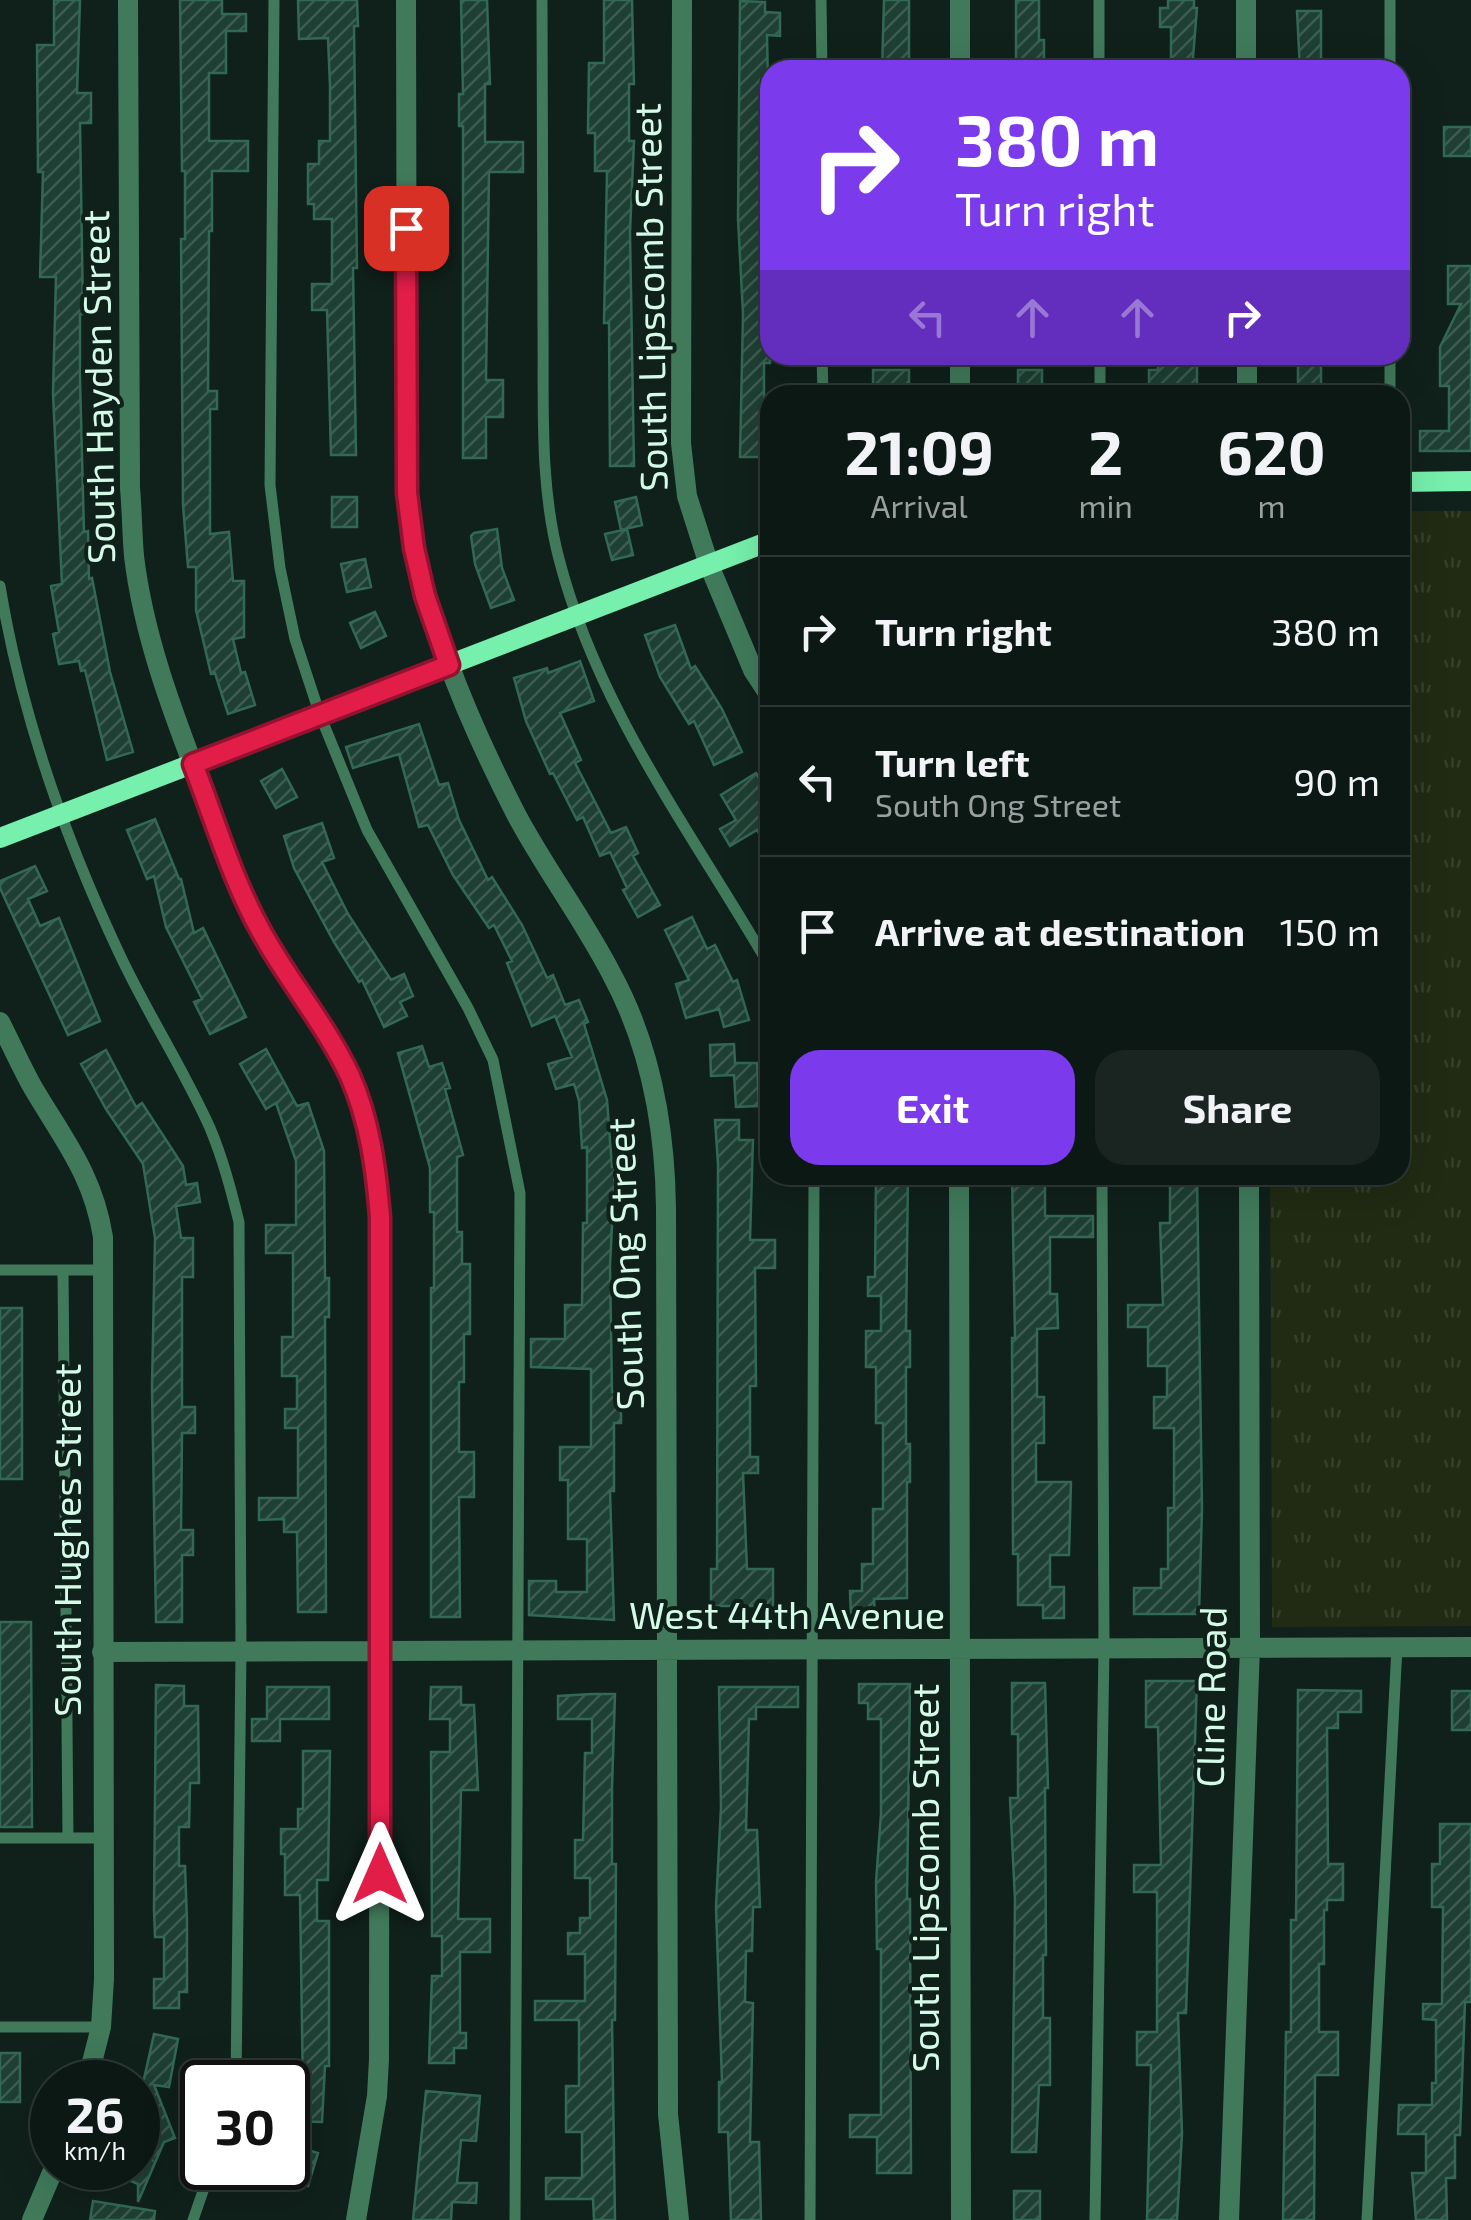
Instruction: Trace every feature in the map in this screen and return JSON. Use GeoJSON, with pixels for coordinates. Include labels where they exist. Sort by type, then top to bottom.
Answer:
{"type":"FeatureCollection","features":[{"type":"Feature","properties":{"kind":"main road"},"geometry":{"type":"LineString","coordinates":[[1410,482],[1471,481]]}},
{"type":"Feature","properties":{"kind":"main road"},"geometry":{"type":"LineString","coordinates":[[0,838],[760,545]]}},
{"type":"Feature","properties":{"kind":"street","name":"South Hayden Street"},"geometry":{"type":"LineString","coordinates":[[128,0],[130,488],[134,556],[156,659],[244,897],[336,1050],[362,1108],[370,1138],[380,1217],[380,2059],[356,2220]]}},
{"type":"Feature","properties":{"kind":"street","name":"South Ong Street"},"geometry":{"type":"LineString","coordinates":[[406,0],[407,493],[414,548],[425,596],[482,745],[519,819],[613,976],[652,1076],[666,1167],[668,2114],[679,2220]]}},
{"type":"Feature","properties":{"kind":"street","name":"South Lipscomb Street"},"geometry":{"type":"LineString","coordinates":[[682,0],[682,443],[687,496],[710,565],[760,681]]}},
{"type":"Feature","properties":{"kind":"street"},"geometry":{"type":"LineString","coordinates":[[960,0],[960,60]]}},
{"type":"Feature","properties":{"kind":"street"},"geometry":{"type":"LineString","coordinates":[[1246,0],[1246,60]]}},
{"type":"Feature","properties":{"kind":"street","name":"South Hughes Street"},"geometry":{"type":"LineString","coordinates":[[0,1022],[32,1086],[90,1181],[101,1222],[104,1980],[93,2060]]}},
{"type":"Feature","properties":{"kind":"street","name":"South Lipscomb Street"},"geometry":{"type":"LineString","coordinates":[[959,1185],[961,2220]]}},
{"type":"Feature","properties":{"kind":"street","name":"Cline Road"},"geometry":{"type":"LineString","coordinates":[[1229,2220],[1250,1647],[1248,1185]]}},
{"type":"Feature","properties":{"kind":"street","name":"West 44th Avenue"},"geometry":{"type":"LineString","coordinates":[[102,1652],[1471,1647]]}},
{"type":"Feature","properties":{"kind":"street"},"geometry":{"type":"LineString","coordinates":[[32,2220],[45,2190]]}},
{"type":"Feature","properties":{"kind":"lane"},"geometry":{"type":"LineString","coordinates":[[274,0],[270,485],[280,568],[295,639],[320,715],[367,830],[468,1008],[493,1060],[520,1193],[515,2220]]}},
{"type":"Feature","properties":{"kind":"lane"},"geometry":{"type":"LineString","coordinates":[[542,0],[544,465],[559,560],[620,718],[760,951]]}},
{"type":"Feature","properties":{"kind":"lane"},"geometry":{"type":"LineString","coordinates":[[822,0],[822,60]]}},
{"type":"Feature","properties":{"kind":"lane"},"geometry":{"type":"LineString","coordinates":[[1099,0],[1099,60]]}},
{"type":"Feature","properties":{"kind":"lane"},"geometry":{"type":"LineString","coordinates":[[1390,0],[1390,60]]}},
{"type":"Feature","properties":{"kind":"lane"},"geometry":{"type":"LineString","coordinates":[[0,586],[19,685],[60,815],[119,954],[210,1128],[226,1169],[239,1222],[241,1652],[236,2060]]}},
{"type":"Feature","properties":{"kind":"lane"},"geometry":{"type":"LineString","coordinates":[[810,2220],[814,1185]]}},
{"type":"Feature","properties":{"kind":"lane"},"geometry":{"type":"LineString","coordinates":[[1095,2220],[1104,1648],[1102,1185]]}},
{"type":"Feature","properties":{"kind":"lane"},"geometry":{"type":"LineString","coordinates":[[0,1270],[104,1270]]}},
{"type":"Feature","properties":{"kind":"lane"},"geometry":{"type":"LineString","coordinates":[[64,1270],[68,1838]]}},
{"type":"Feature","properties":{"kind":"lane"},"geometry":{"type":"LineString","coordinates":[[1367,2220],[1397,1647]]}},
{"type":"Feature","properties":{"kind":"lane"},"geometry":{"type":"LineString","coordinates":[[0,1838],[103,1838]]}},
{"type":"Feature","properties":{"kind":"lane"},"geometry":{"type":"LineString","coordinates":[[0,2027],[100,2026]]}},
{"type":"Feature","properties":{"kind":"lane"},"geometry":{"type":"LineString","coordinates":[[193,2220],[203,2190]]}},
{"type":"Feature","properties":{"kind":"green space"},"geometry":{"type":"Polygon","coordinates":[[[1410,511],[1471,511],[1471,1626],[1272,1627],[1270,1185],[1410,1185],[1410,511]]]}},
{"type":"Feature","properties":{"kind":"building"},"geometry":{"type":"Polygon","coordinates":[[[54,0],[80,0],[77,93],[91,93],[91,123],[80,123],[84,532],[88,531],[89,579],[92,578],[110,672],[133,752],[107,760],[85,670],[81,671],[79,661],[59,664],[53,634],[59,632],[51,586],[62,584],[53,394],[56,277],[40,277],[43,172],[38,172],[37,45],[54,45],[54,0]]]}},
{"type":"Feature","properties":{"kind":"building"},"geometry":{"type":"Polygon","coordinates":[[[180,0],[222,0],[222,14],[246,14],[246,31],[226,31],[226,73],[209,73],[209,141],[248,141],[248,171],[212,171],[209,231],[208,391],[217,391],[217,409],[210,409],[210,534],[229,532],[233,581],[244,581],[244,637],[233,639],[241,673],[245,672],[255,705],[228,714],[215,673],[211,674],[196,610],[196,567],[188,567],[183,505],[181,239],[185,239],[185,171],[180,0]]]}},
{"type":"Feature","properties":{"kind":"building"},"geometry":{"type":"Polygon","coordinates":[[[298,0],[357,0],[357,268],[353,268],[356,455],[331,455],[327,310],[312,310],[312,284],[332,284],[332,219],[314,219],[314,204],[308,204],[308,164],[319,164],[319,141],[330,141],[328,38],[299,39],[298,0]]]}},
{"type":"Feature","properties":{"kind":"building"},"geometry":{"type":"Polygon","coordinates":[[[461,0],[487,0],[490,84],[485,84],[485,142],[523,142],[523,172],[489,172],[486,380],[503,380],[503,417],[486,417],[486,458],[463,458],[461,0]]]}},
{"type":"Feature","properties":{"kind":"building"},"geometry":{"type":"Polygon","coordinates":[[[604,0],[632,0],[634,84],[629,84],[629,141],[634,141],[630,232],[634,466],[610,466],[609,323],[604,323],[607,171],[595,171],[595,133],[588,133],[589,63],[604,63],[604,0]]]}},
{"type":"Feature","properties":{"kind":"building"},"geometry":{"type":"Polygon","coordinates":[[[884,0],[909,0],[909,60],[882,60],[884,0]]]}},
{"type":"Feature","properties":{"kind":"building"},"geometry":{"type":"Polygon","coordinates":[[[1016,0],[1039,0],[1039,40],[1044,40],[1044,60],[1016,60],[1016,0]]]}},
{"type":"Feature","properties":{"kind":"building"},"geometry":{"type":"Polygon","coordinates":[[[1168,0],[1194,0],[1197,8],[1193,60],[1171,60],[1171,27],[1160,27],[1160,8],[1168,8],[1168,0]]]}},
{"type":"Feature","properties":{"kind":"building"},"geometry":{"type":"Polygon","coordinates":[[[740,1],[765,2],[765,12],[780,13],[780,36],[767,35],[767,60],[760,60],[760,365],[764,365],[764,385],[760,385],[760,457],[740,457],[743,314],[738,219],[740,1]]]}},
{"type":"Feature","properties":{"kind":"building"},"geometry":{"type":"Polygon","coordinates":[[[1297,11],[1321,11],[1321,60],[1299,60],[1297,11]]]}},
{"type":"Feature","properties":{"kind":"building"},"geometry":{"type":"Polygon","coordinates":[[[1444,127],[1471,127],[1471,156],[1444,156],[1444,127]]]}},
{"type":"Feature","properties":{"kind":"building"},"geometry":{"type":"Polygon","coordinates":[[[1448,266],[1471,266],[1471,451],[1420,451],[1420,431],[1449,431],[1449,386],[1440,386],[1440,347],[1461,304],[1448,304],[1448,266]]]}},
{"type":"Feature","properties":{"kind":"building"},"geometry":{"type":"Polygon","coordinates":[[[1158,365],[1197,365],[1197,385],[1149,385],[1149,370],[1158,370],[1158,365]]]}},
{"type":"Feature","properties":{"kind":"building"},"geometry":{"type":"Polygon","coordinates":[[[1298,365],[1321,365],[1321,385],[1298,385],[1298,365]]]}},
{"type":"Feature","properties":{"kind":"building"},"geometry":{"type":"Polygon","coordinates":[[[873,370],[909,370],[909,385],[873,385],[873,370]]]}},
{"type":"Feature","properties":{"kind":"building"},"geometry":{"type":"Polygon","coordinates":[[[1018,370],[1042,370],[1042,385],[1018,385],[1018,370]]]}},
{"type":"Feature","properties":{"kind":"building"},"geometry":{"type":"Polygon","coordinates":[[[332,497],[357,497],[357,527],[332,527],[332,497]]]}},
{"type":"Feature","properties":{"kind":"building"},"geometry":{"type":"Polygon","coordinates":[[[636,497],[642,525],[621,530],[615,502],[636,497]]]}},
{"type":"Feature","properties":{"kind":"building"},"geometry":{"type":"Polygon","coordinates":[[[497,529],[502,568],[514,600],[491,608],[475,564],[471,536],[497,529]]]}},
{"type":"Feature","properties":{"kind":"building"},"geometry":{"type":"Polygon","coordinates":[[[627,529],[633,555],[612,560],[605,534],[627,529]]]}},
{"type":"Feature","properties":{"kind":"building"},"geometry":{"type":"Polygon","coordinates":[[[365,559],[371,587],[347,592],[341,564],[365,559]]]}},
{"type":"Feature","properties":{"kind":"building"},"geometry":{"type":"Polygon","coordinates":[[[375,612],[386,636],[361,648],[350,623],[375,612]]]}},
{"type":"Feature","properties":{"kind":"building"},"geometry":{"type":"Polygon","coordinates":[[[675,625],[691,669],[695,666],[722,709],[742,752],[714,765],[694,721],[689,724],[660,677],[645,635],[675,625]]]}},
{"type":"Feature","properties":{"kind":"building"},"geometry":{"type":"Polygon","coordinates":[[[580,661],[594,701],[560,713],[581,760],[575,763],[611,833],[626,827],[638,853],[633,856],[660,905],[638,917],[623,890],[627,888],[610,852],[600,856],[583,817],[577,820],[553,773],[550,774],[526,721],[514,678],[547,668],[548,673],[580,661]]]}},
{"type":"Feature","properties":{"kind":"building"},"geometry":{"type":"Polygon","coordinates":[[[419,724],[439,785],[448,783],[459,820],[488,880],[492,877],[522,925],[547,978],[553,975],[565,1005],[579,1000],[607,1100],[615,1167],[610,1266],[612,1392],[621,1392],[621,1423],[614,1423],[614,1491],[610,1491],[614,1620],[529,1615],[529,1581],[556,1581],[556,1592],[587,1592],[587,1539],[568,1539],[568,1480],[560,1480],[560,1447],[591,1447],[591,1369],[531,1367],[531,1339],[565,1339],[565,1305],[582,1305],[587,1147],[582,1148],[574,1084],[556,1089],[548,1064],[572,1057],[555,1016],[532,1026],[507,963],[512,961],[494,925],[489,928],[453,875],[428,825],[419,827],[399,754],[353,768],[346,747],[419,724]]]}},
{"type":"Feature","properties":{"kind":"building"},"geometry":{"type":"Polygon","coordinates":[[[282,769],[297,797],[276,808],[261,781],[282,769]]]}},
{"type":"Feature","properties":{"kind":"building"},"geometry":{"type":"Polygon","coordinates":[[[756,773],[760,780],[760,835],[757,830],[730,846],[720,829],[736,820],[721,795],[756,773]]]}},
{"type":"Feature","properties":{"kind":"building"},"geometry":{"type":"Polygon","coordinates":[[[155,819],[181,879],[194,933],[203,928],[246,1017],[210,1034],[194,1002],[202,999],[166,927],[154,876],[147,879],[127,830],[155,819]]]}},
{"type":"Feature","properties":{"kind":"building"},"geometry":{"type":"Polygon","coordinates":[[[322,823],[334,858],[322,862],[348,914],[391,980],[404,974],[413,996],[400,1002],[407,1016],[384,1027],[362,980],[359,982],[334,942],[294,868],[284,836],[322,823]]]}},
{"type":"Feature","properties":{"kind":"building"},"geometry":{"type":"Polygon","coordinates":[[[35,866],[47,891],[28,899],[40,926],[59,918],[100,1021],[68,1035],[0,888],[0,881],[35,866]]]}},
{"type":"Feature","properties":{"kind":"building"},"geometry":{"type":"Polygon","coordinates":[[[692,917],[707,949],[715,945],[733,982],[737,980],[749,1020],[724,1027],[719,1009],[686,1018],[676,984],[689,980],[665,930],[692,917]]]}},
{"type":"Feature","properties":{"kind":"building"},"geometry":{"type":"Polygon","coordinates":[[[734,1044],[735,1063],[757,1063],[759,1106],[736,1107],[734,1075],[711,1076],[710,1045],[734,1044]]]}},
{"type":"Feature","properties":{"kind":"building"},"geometry":{"type":"Polygon","coordinates":[[[422,1046],[429,1067],[442,1063],[463,1155],[457,1157],[457,1232],[462,1232],[462,1264],[470,1264],[470,1334],[464,1334],[464,1382],[459,1382],[459,1452],[474,1452],[474,1497],[459,1497],[460,1617],[431,1617],[434,1212],[430,1212],[430,1168],[398,1053],[422,1046]]]}},
{"type":"Feature","properties":{"kind":"building"},"geometry":{"type":"Polygon","coordinates":[[[266,1049],[297,1106],[308,1103],[324,1151],[325,1278],[329,1278],[329,1317],[325,1317],[326,1612],[298,1612],[297,1532],[284,1532],[284,1519],[259,1520],[259,1498],[298,1498],[298,1428],[285,1428],[285,1409],[297,1409],[297,1376],[282,1376],[282,1337],[293,1337],[293,1253],[266,1253],[266,1225],[296,1225],[296,1161],[276,1103],[266,1109],[240,1064],[266,1049]]]}},
{"type":"Feature","properties":{"kind":"building"},"geometry":{"type":"Polygon","coordinates":[[[106,1050],[136,1107],[142,1103],[183,1166],[186,1185],[197,1183],[200,1202],[176,1206],[181,1238],[193,1238],[193,1277],[182,1277],[182,1407],[195,1407],[195,1433],[182,1433],[181,1530],[193,1530],[193,1555],[182,1555],[182,1622],[156,1622],[152,1387],[155,1238],[143,1164],[81,1064],[106,1050]]]}},
{"type":"Feature","properties":{"kind":"building"},"geometry":{"type":"Polygon","coordinates":[[[715,1120],[739,1120],[739,1140],[753,1140],[750,1240],[775,1240],[775,1268],[755,1268],[756,1386],[750,1386],[750,1457],[758,1457],[758,1473],[743,1473],[747,1569],[773,1569],[773,1606],[711,1606],[711,1569],[717,1569],[715,1120]]]}},
{"type":"Feature","properties":{"kind":"building"},"geometry":{"type":"Polygon","coordinates":[[[876,1185],[908,1185],[907,1598],[874,1599],[875,1615],[851,1616],[850,1591],[862,1591],[862,1564],[873,1564],[873,1509],[883,1509],[883,1423],[876,1423],[876,1367],[866,1367],[866,1331],[881,1331],[881,1296],[868,1296],[868,1277],[875,1277],[876,1185]]]}},
{"type":"Feature","properties":{"kind":"building"},"geometry":{"type":"Polygon","coordinates":[[[1012,1185],[1045,1185],[1045,1216],[1093,1216],[1093,1237],[1050,1237],[1050,1294],[1057,1294],[1058,1328],[1037,1329],[1037,1397],[1044,1397],[1044,1443],[1036,1443],[1036,1482],[1071,1482],[1069,1555],[1050,1555],[1050,1587],[1064,1587],[1064,1618],[1043,1618],[1043,1605],[1018,1605],[1018,1554],[1013,1554],[1012,1185]]]}},
{"type":"Feature","properties":{"kind":"building"},"geometry":{"type":"Polygon","coordinates":[[[1170,1185],[1197,1185],[1202,1508],[1199,1614],[1134,1614],[1134,1588],[1161,1588],[1161,1569],[1168,1569],[1168,1508],[1174,1508],[1174,1428],[1154,1428],[1154,1397],[1167,1397],[1167,1366],[1148,1366],[1148,1327],[1128,1327],[1128,1305],[1163,1305],[1160,1223],[1170,1223],[1170,1185]]]}},
{"type":"Feature","properties":{"kind":"building"},"geometry":{"type":"Polygon","coordinates":[[[0,1308],[22,1308],[22,1479],[0,1479],[0,1308]]]}},
{"type":"Feature","properties":{"kind":"building"},"geometry":{"type":"Polygon","coordinates":[[[0,1622],[31,1622],[32,1827],[0,1827],[0,1622]]]}},
{"type":"Feature","properties":{"kind":"building"},"geometry":{"type":"Polygon","coordinates":[[[1146,1681],[1197,1681],[1186,2013],[1178,2013],[1182,2134],[1177,2220],[1147,2220],[1151,2065],[1137,2065],[1137,2032],[1157,2032],[1157,1892],[1134,1892],[1134,1865],[1161,1865],[1158,1727],[1146,1727],[1146,1681]]]}},
{"type":"Feature","properties":{"kind":"building"},"geometry":{"type":"Polygon","coordinates":[[[1012,1683],[1045,1683],[1048,1788],[1043,2018],[1050,2018],[1050,2085],[1039,2085],[1036,2152],[1012,2152],[1015,1900],[1010,1798],[1018,1798],[1018,1734],[1012,1734],[1012,1683]]]}},
{"type":"Feature","properties":{"kind":"building"},"geometry":{"type":"Polygon","coordinates":[[[859,1684],[910,1684],[907,1899],[911,2173],[877,2173],[877,2137],[850,2137],[850,2115],[881,2115],[881,1949],[877,1949],[876,1882],[881,1719],[868,1719],[868,1703],[859,1703],[859,1684]]]}},
{"type":"Feature","properties":{"kind":"building"},"geometry":{"type":"Polygon","coordinates":[[[156,1685],[184,1686],[184,1706],[198,1706],[199,1783],[190,1783],[189,1827],[179,1827],[179,1866],[185,1866],[187,1992],[179,1992],[179,2008],[154,2008],[154,1979],[164,1979],[164,1937],[155,1937],[154,1910],[156,1685]]]}},
{"type":"Feature","properties":{"kind":"building"},"geometry":{"type":"Polygon","coordinates":[[[267,1687],[329,1687],[329,1719],[280,1719],[280,1741],[252,1741],[252,1719],[267,1719],[267,1687]]]}},
{"type":"Feature","properties":{"kind":"building"},"geometry":{"type":"Polygon","coordinates":[[[431,1687],[461,1687],[461,1705],[474,1705],[478,1790],[461,1790],[458,1919],[490,1919],[490,1952],[460,1952],[460,2033],[466,2033],[466,2048],[454,2048],[454,2063],[429,2063],[432,1976],[442,1976],[442,1936],[432,1936],[431,1752],[450,1752],[450,1719],[430,1719],[431,1687]]]}},
{"type":"Feature","properties":{"kind":"building"},"geometry":{"type":"Polygon","coordinates":[[[719,1687],[798,1687],[798,1707],[756,1707],[756,1719],[749,1719],[746,1830],[757,1830],[760,1907],[753,1907],[752,1951],[746,1951],[745,2002],[753,2003],[750,2142],[759,2142],[761,2220],[731,2220],[728,2132],[719,2132],[719,1687]]]}},
{"type":"Feature","properties":{"kind":"building"},"geometry":{"type":"Polygon","coordinates":[[[1298,1690],[1361,1691],[1361,1712],[1338,1712],[1338,1728],[1327,1728],[1328,1864],[1343,1864],[1343,1900],[1327,1900],[1324,1964],[1319,1964],[1319,2032],[1338,2032],[1338,2075],[1315,2075],[1314,2220],[1283,2220],[1286,2032],[1291,2032],[1291,1920],[1296,1920],[1298,1690]]]}},
{"type":"Feature","properties":{"kind":"building"},"geometry":{"type":"Polygon","coordinates":[[[1452,1691],[1471,1691],[1471,1730],[1452,1730],[1452,1691]]]}},
{"type":"Feature","properties":{"kind":"building"},"geometry":{"type":"Polygon","coordinates":[[[615,1694],[615,2220],[594,2220],[593,2199],[546,2199],[546,2178],[582,2178],[582,2132],[566,2132],[566,2086],[579,2086],[579,2020],[535,2020],[535,2001],[585,2001],[585,1954],[568,1954],[568,1933],[580,1933],[580,1918],[590,1918],[590,1878],[575,1878],[575,1840],[583,1840],[585,1753],[592,1753],[592,1719],[558,1719],[558,1696],[615,1694]]]}},
{"type":"Feature","properties":{"kind":"building"},"geometry":{"type":"Polygon","coordinates":[[[303,1751],[330,1751],[328,1880],[317,1880],[317,1921],[329,1921],[329,2066],[325,2066],[322,2122],[310,2122],[310,2060],[303,2060],[300,1895],[285,1895],[285,1854],[281,1854],[281,1829],[298,1829],[298,1809],[303,1809],[303,1751]]]}},
{"type":"Feature","properties":{"kind":"building"},"geometry":{"type":"Polygon","coordinates":[[[1440,1824],[1471,1824],[1471,2002],[1465,2002],[1460,2135],[1455,2135],[1455,2178],[1446,2178],[1447,2220],[1416,2220],[1412,2173],[1426,2173],[1426,2134],[1398,2134],[1399,2105],[1432,2105],[1432,2083],[1436,2083],[1436,2020],[1423,2019],[1423,2004],[1442,2004],[1443,1907],[1432,1907],[1432,1864],[1440,1864],[1440,1824]]]}},
{"type":"Feature","properties":{"kind":"building"},"geometry":{"type":"Polygon","coordinates":[[[154,2034],[178,2039],[169,2087],[160,2086],[160,2060],[148,2060],[154,2034]]]}},
{"type":"Feature","properties":{"kind":"building"},"geometry":{"type":"Polygon","coordinates":[[[0,2053],[20,2053],[20,2102],[0,2102],[0,2053]]]}},
{"type":"Feature","properties":{"kind":"building"},"geometry":{"type":"Polygon","coordinates":[[[426,2091],[480,2096],[476,2141],[461,2140],[457,2183],[477,2183],[476,2203],[452,2202],[451,2220],[413,2220],[426,2091]]]}},
{"type":"Feature","properties":{"kind":"building"},"geometry":{"type":"Polygon","coordinates":[[[160,2100],[175,2138],[164,2142],[160,2151],[160,2100]]]}},
{"type":"Feature","properties":{"kind":"building"},"geometry":{"type":"Polygon","coordinates":[[[310,2151],[318,2153],[310,2179],[310,2151]]]}},
{"type":"Feature","properties":{"kind":"building"},"geometry":{"type":"Polygon","coordinates":[[[1014,2191],[1040,2191],[1040,2220],[1014,2220],[1014,2191]]]}},
{"type":"Feature","properties":{"kind":"building"},"geometry":{"type":"Polygon","coordinates":[[[93,2201],[155,2211],[154,2220],[90,2220],[93,2201]]]}},
{"type":"Feature","properties":{"kind":"route"},"geometry":{"type":"LineString","coordinates":[[380,1874],[377,1179],[370,1138],[350,1077],[261,932],[193,764],[449,665],[425,596],[407,493],[406,228]]}}]}
